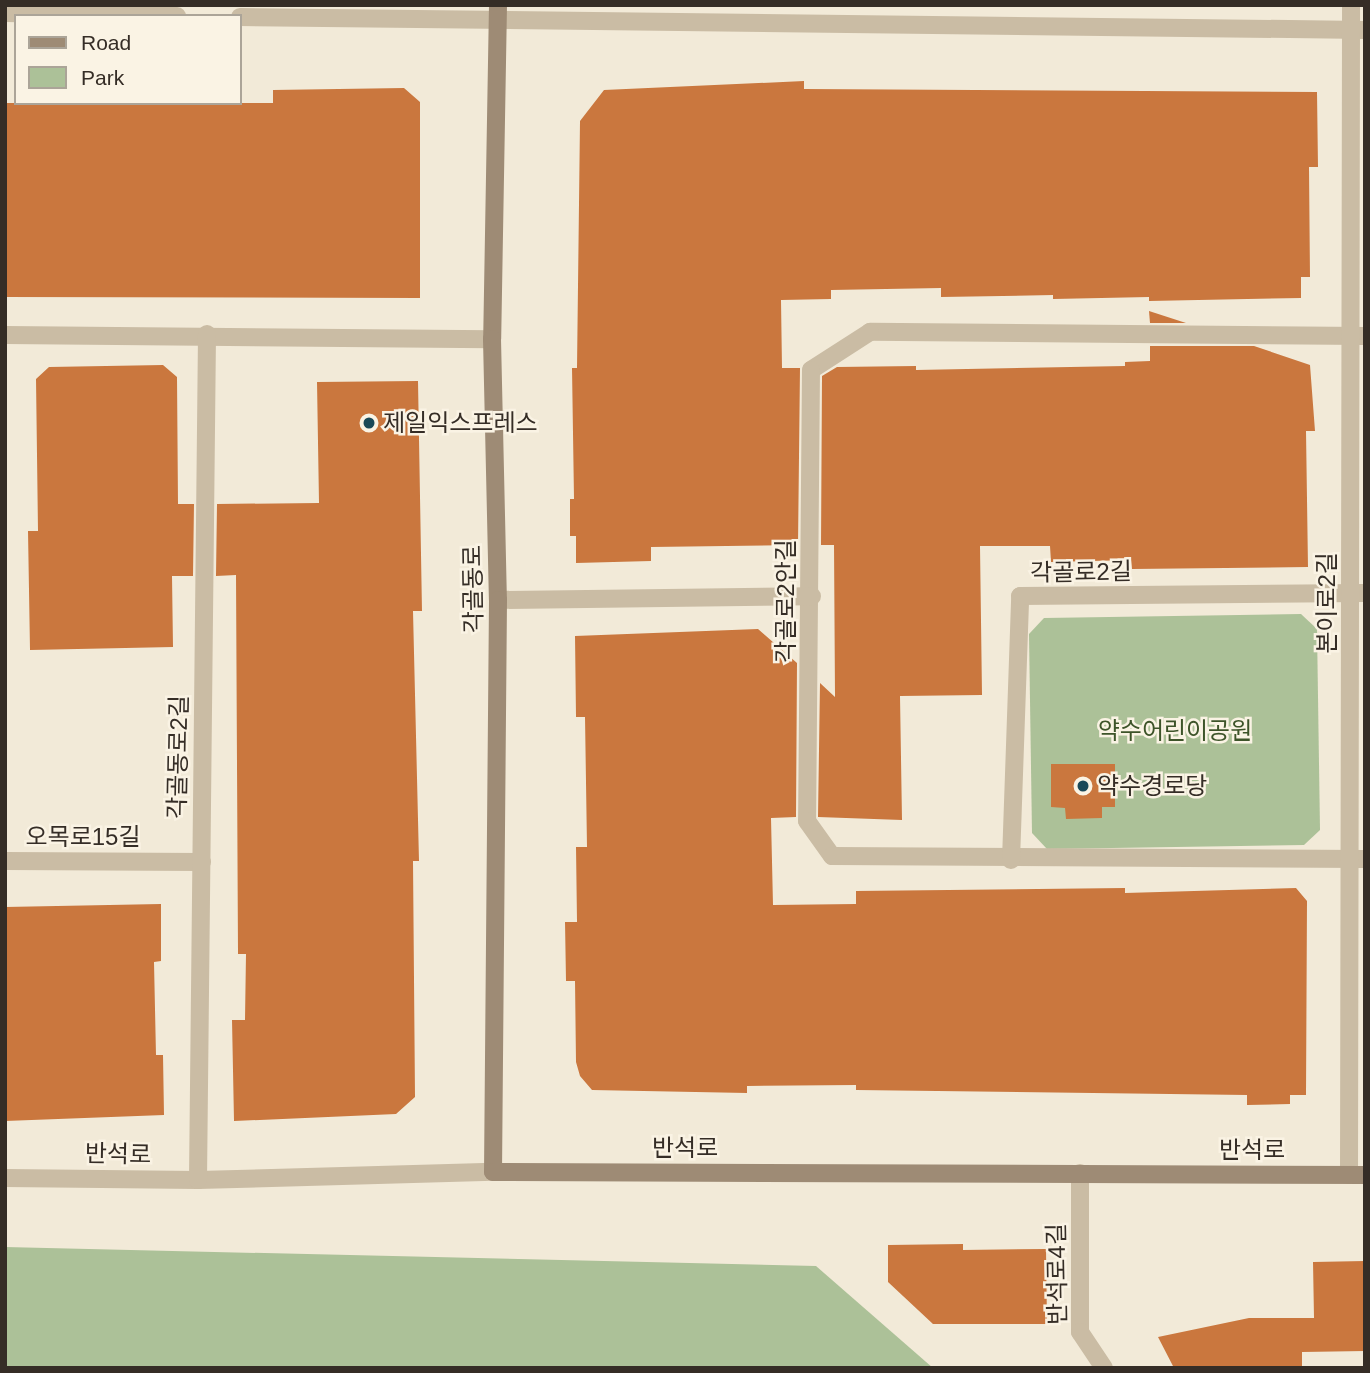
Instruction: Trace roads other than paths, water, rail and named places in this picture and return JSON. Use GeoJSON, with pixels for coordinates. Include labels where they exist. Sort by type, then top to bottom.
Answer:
{"type":"FeatureCollection","features":[{"type":"Feature","properties":{"kind":"street","name":"본이로2길"},"geometry":{"type":"LineString","coordinates":[[1351,5],[1358,30],[1357,1175]]}},
{"type":"Feature","properties":{"kind":"street"},"geometry":{"type":"LineString","coordinates":[[5,13],[62,14]]}},
{"type":"Feature","properties":{"kind":"street"},"geometry":{"type":"LineString","coordinates":[[242,17],[498,13],[1358,30]]}},
{"type":"Feature","properties":{"kind":"street","name":"각골동로"},"geometry":{"type":"LineString","coordinates":[[493,1172],[498,600],[492,340],[498,13]]}},
{"type":"Feature","properties":{"kind":"street","name":"각골로2안길"},"geometry":{"type":"LineString","coordinates":[[1357,859],[1011,860],[832,856],[807,821],[812,596],[811,370],[870,332],[1358,336]]}},
{"type":"Feature","properties":{"kind":"street"},"geometry":{"type":"LineString","coordinates":[[5,335],[207,334],[492,340]]}},
{"type":"Feature","properties":{"kind":"street","name":"각골동로2길"},"geometry":{"type":"LineString","coordinates":[[198,1180],[207,334]]}},
{"type":"Feature","properties":{"kind":"street","name":"각골로2길"},"geometry":{"type":"LineString","coordinates":[[1011,860],[1020,596],[1359,593]]}},
{"type":"Feature","properties":{"kind":"street"},"geometry":{"type":"LineString","coordinates":[[498,600],[812,596]]}},
{"type":"Feature","properties":{"kind":"street","name":"오목로15길"},"geometry":{"type":"LineString","coordinates":[[5,861],[202,862]]}},
{"type":"Feature","properties":{"kind":"street","name":"반석로"},"geometry":{"type":"LineString","coordinates":[[5,1178],[198,1180],[493,1172],[1357,1175]]}},
{"type":"Feature","properties":{"kind":"street","name":"반석로4길"},"geometry":{"type":"LineString","coordinates":[[1080,1173],[1080,1332],[1104,1368]]}},
{"type":"Feature","properties":{"kind":"place","name":"제일익스프레스"},"geometry":{"type":"Point","coordinates":[369,423]}},
{"type":"Feature","properties":{"kind":"place","name":"약수경로당"},"geometry":{"type":"Point","coordinates":[1083,786]}},
{"type":"Feature","properties":{"kind":"park label","name":"약수어린이공원"},"geometry":{"type":"Point","coordinates":[1175,731]}}]}
